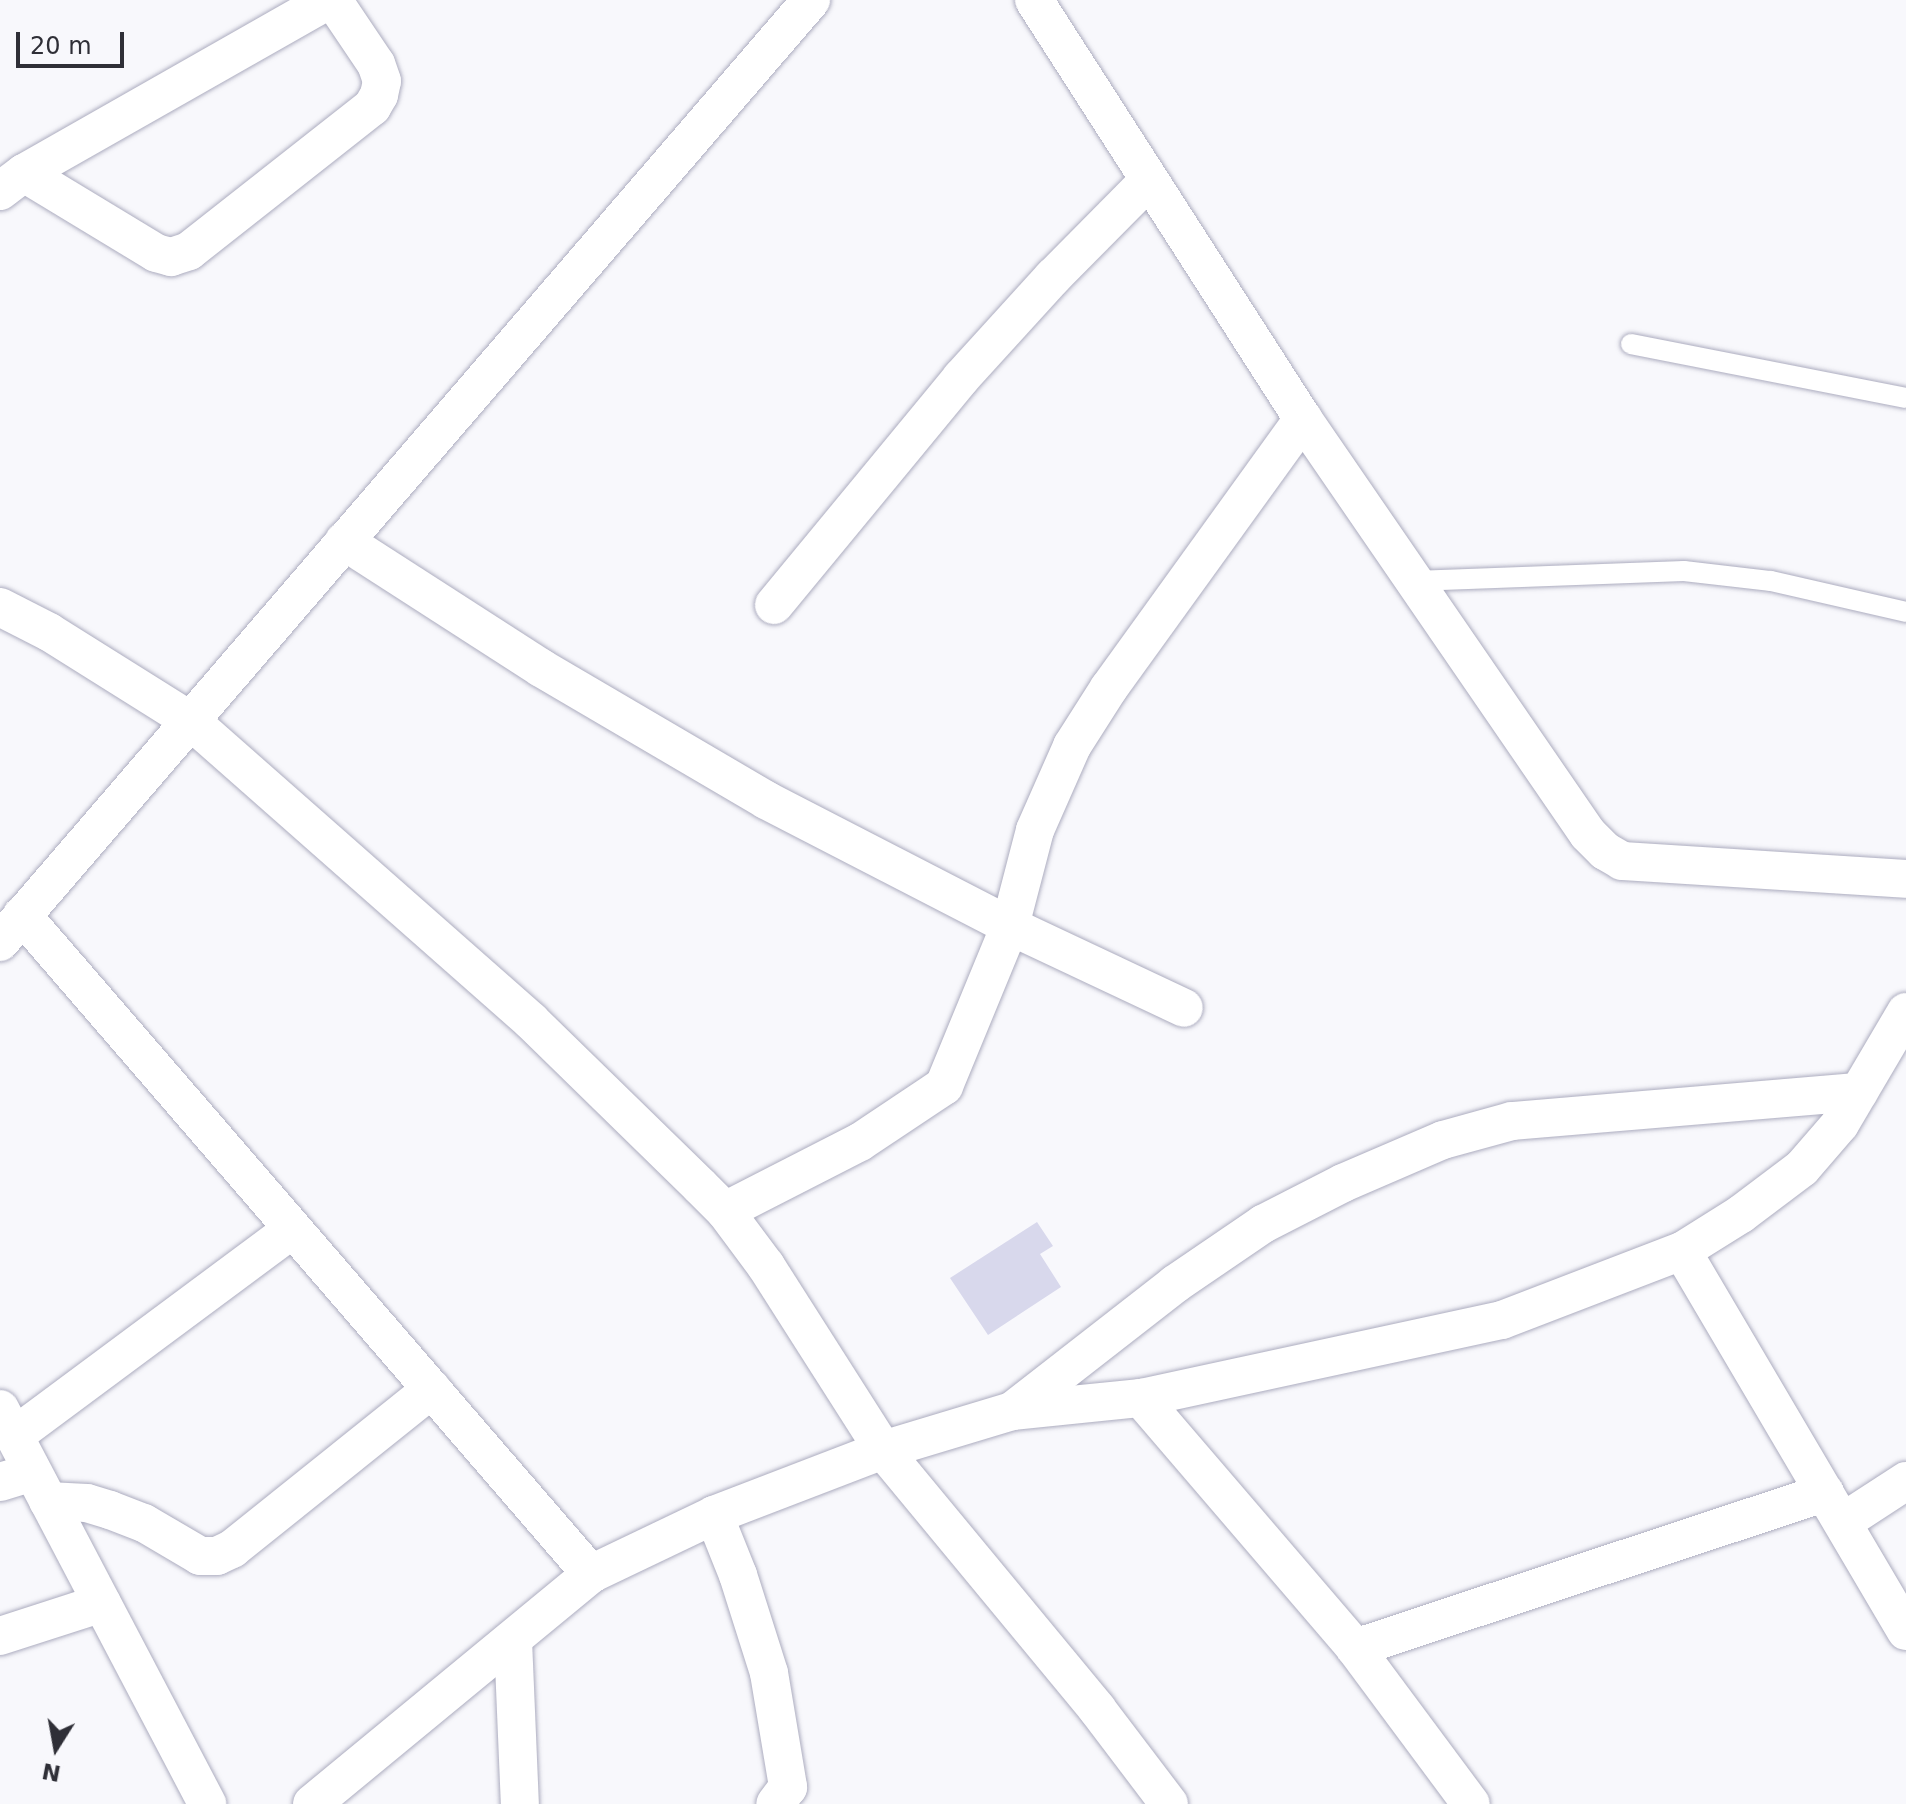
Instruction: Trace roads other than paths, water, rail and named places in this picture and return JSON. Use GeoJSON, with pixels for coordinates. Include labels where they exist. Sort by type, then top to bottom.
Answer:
{"type":"FeatureCollection","features":[{"type":"Feature","properties":{"kind":"street"},"geometry":{"type":"LineString","coordinates":[[330,0],[376,64],[382,81],[372,107],[189,251],[171,257],[156,253],[12,182],[330,0]]}},
{"type":"Feature","properties":{"kind":"street"},"geometry":{"type":"LineString","coordinates":[[591,1574],[293,1229],[11,929],[811,0]]}},
{"type":"Feature","properties":{"kind":"street"},"geometry":{"type":"LineString","coordinates":[[1034,0],[1303,419],[1588,834],[1605,851],[1622,861],[1906,879]]}},
{"type":"Feature","properties":{"kind":"street"},"geometry":{"type":"LineString","coordinates":[[774,605],[961,378],[1053,277],[1148,181]]}},
{"type":"Feature","properties":{"kind":"street"},"geometry":{"type":"LineString","coordinates":[[725,1211],[860,1142],[944,1086],[1010,926],[1035,830],[1072,746],[1109,688],[1303,419]]}},
{"type":"Feature","properties":{"kind":"street"},"geometry":{"type":"LineString","coordinates":[[344,541],[541,668],[766,800],[1010,926],[1184,1008]]}},
{"type":"Feature","properties":{"kind":"street"},"geometry":{"type":"LineString","coordinates":[[0,607],[49,632],[191,721],[531,1021],[725,1211],[766,1266],[883,1450],[1097,1709],[1169,1804]]}},
{"type":"Feature","properties":{"kind":"street"},"geometry":{"type":"LineString","coordinates":[[312,1804],[591,1574],[714,1515],[883,1450],[1012,1411],[1141,1398],[1502,1320],[1682,1251],[1741,1214],[1802,1168],[1840,1124],[1906,1012]]}},
{"type":"Feature","properties":{"kind":"street"},"geometry":{"type":"LineString","coordinates":[[1012,1411],[1175,1284],[1263,1224],[1343,1183],[1443,1140],[1512,1121],[1859,1092]]}},
{"type":"Feature","properties":{"kind":"street"},"geometry":{"type":"LineString","coordinates":[[207,1804],[102,1603],[27,1485],[7,1422],[293,1229]]}},
{"type":"Feature","properties":{"kind":"street"},"geometry":{"type":"LineString","coordinates":[[1682,1251],[1906,1631]]}},
{"type":"Feature","properties":{"kind":"street"},"geometry":{"type":"LineString","coordinates":[[27,1485],[144,1523],[200,1556],[217,1556],[232,1549],[432,1389]]}},
{"type":"Feature","properties":{"kind":"street"},"geometry":{"type":"LineString","coordinates":[[1141,1398],[1355,1648],[1471,1804]]}},
{"type":"Feature","properties":{"kind":"street"},"geometry":{"type":"LineString","coordinates":[[1355,1648],[1834,1507],[1906,1481]]}},
{"type":"Feature","properties":{"kind":"street"},"geometry":{"type":"LineString","coordinates":[[714,1515],[766,1660],[787,1798]]}},
{"type":"Feature","properties":{"kind":"street"},"geometry":{"type":"LineString","coordinates":[[0,1636],[102,1603]]}},
{"type":"Feature","properties":{"kind":"street"},"geometry":{"type":"LineString","coordinates":[[513,1640],[520,1804]]}},
{"type":"Feature","properties":{"kind":"lane"},"geometry":{"type":"LineString","coordinates":[[1631,344],[1906,398]]}},
{"type":"Feature","properties":{"kind":"lane"},"geometry":{"type":"LineString","coordinates":[[1414,581],[1684,571],[1771,581],[1906,612]]}}]}
